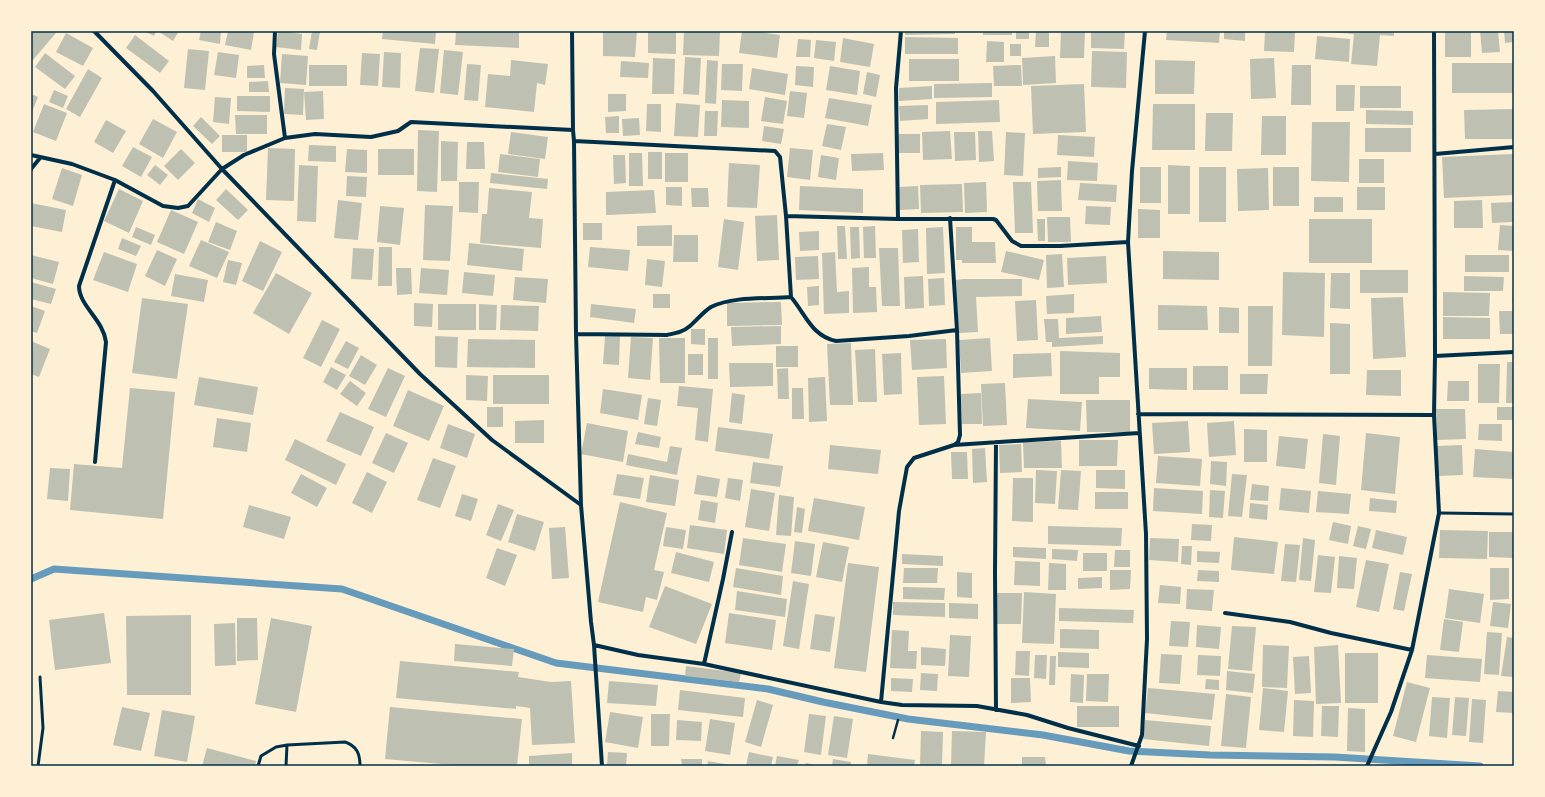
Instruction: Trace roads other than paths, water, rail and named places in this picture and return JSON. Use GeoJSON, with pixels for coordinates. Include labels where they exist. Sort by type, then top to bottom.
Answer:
{"type":"FeatureCollection","features":[{"type":"Feature","properties":{"kind":"street"},"geometry":{"type":"LineString","coordinates":[[94,31],[153,91],[222,169],[420,374],[492,440],[581,505]]}},
{"type":"Feature","properties":{"kind":"street"},"geometry":{"type":"LineString","coordinates":[[275,31],[274,54],[285,138]]}},
{"type":"Feature","properties":{"kind":"street"},"geometry":{"type":"LineString","coordinates":[[572,31],[576,334],[581,505],[594,645],[594,661],[597,680],[602,766]]}},
{"type":"Feature","properties":{"kind":"street"},"geometry":{"type":"LineString","coordinates":[[898,219],[896,88],[901,31]]}},
{"type":"Feature","properties":{"kind":"street"},"geometry":{"type":"LineString","coordinates":[[1131,766],[1142,735],[1147,639],[1146,534],[1128,242],[1132,171],[1144,31]]}},
{"type":"Feature","properties":{"kind":"street"},"geometry":{"type":"LineString","coordinates":[[1367,766],[1392,712],[1412,650],[1439,513],[1434,415],[1434,31]]}},
{"type":"Feature","properties":{"kind":"street"},"geometry":{"type":"LineString","coordinates":[[31,155],[72,164],[115,180],[163,206],[178,208],[188,206],[222,169],[244,155],[285,138],[315,134],[371,137],[398,131],[411,122],[573,130]]}},
{"type":"Feature","properties":{"kind":"street"},"geometry":{"type":"LineString","coordinates":[[574,141],[776,151],[780,157],[786,216],[791,297],[818,334],[827,339],[836,341],[909,336],[957,330]]}},
{"type":"Feature","properties":{"kind":"street"},"geometry":{"type":"LineString","coordinates":[[1435,154],[1514,147]]}},
{"type":"Feature","properties":{"kind":"street"},"geometry":{"type":"LineString","coordinates":[[31,169],[40,158]]}},
{"type":"Feature","properties":{"kind":"street"},"geometry":{"type":"LineString","coordinates":[[95,462],[106,342],[102,326],[81,297],[79,286],[115,180]]}},
{"type":"Feature","properties":{"kind":"street"},"geometry":{"type":"LineString","coordinates":[[786,216],[898,219],[993,219],[999,223],[1012,241],[1021,246],[1060,246],[1128,242]]}},
{"type":"Feature","properties":{"kind":"street"},"geometry":{"type":"LineString","coordinates":[[950,218],[957,330],[960,435],[954,445]]}},
{"type":"Feature","properties":{"kind":"street"},"geometry":{"type":"LineString","coordinates":[[576,334],[667,335],[680,332],[690,326],[709,308],[719,304],[733,301],[791,297]]}},
{"type":"Feature","properties":{"kind":"street"},"geometry":{"type":"LineString","coordinates":[[1435,356],[1514,352]]}},
{"type":"Feature","properties":{"kind":"street"},"geometry":{"type":"LineString","coordinates":[[1138,414],[1434,415]]}},
{"type":"Feature","properties":{"kind":"street"},"geometry":{"type":"LineString","coordinates":[[882,702],[899,511],[907,467],[914,458],[954,445],[1139,433]]}},
{"type":"Feature","properties":{"kind":"street"},"geometry":{"type":"LineString","coordinates":[[996,442],[996,710]]}},
{"type":"Feature","properties":{"kind":"street"},"geometry":{"type":"LineString","coordinates":[[704,664],[732,532]]}},
{"type":"Feature","properties":{"kind":"street"},"geometry":{"type":"LineString","coordinates":[[1225,613],[1290,622],[1331,633],[1412,650]]}},
{"type":"Feature","properties":{"kind":"street"},"geometry":{"type":"LineString","coordinates":[[594,645],[638,655],[704,664],[882,702],[902,705],[977,706],[1027,715],[1138,748]]}},
{"type":"Feature","properties":{"kind":"lane"},"geometry":{"type":"LineString","coordinates":[[1439,513],[1514,514]]}},
{"type":"Feature","properties":{"kind":"lane"},"geometry":{"type":"LineString","coordinates":[[38,766],[44,728],[40,677]]}},
{"type":"Feature","properties":{"kind":"lane"},"geometry":{"type":"LineString","coordinates":[[258,766],[261,756],[276,747],[345,742],[352,744],[359,752],[360,766]]}},
{"type":"Feature","properties":{"kind":"lane"},"geometry":{"type":"LineString","coordinates":[[286,766],[287,745]]}},
{"type":"Feature","properties":{"kind":"waterway"},"geometry":{"type":"LineString","coordinates":[[31,579],[54,569],[342,589],[556,663],[768,689],[908,719],[1043,735],[1129,751],[1210,755],[1335,757],[1480,766]]}}]}
